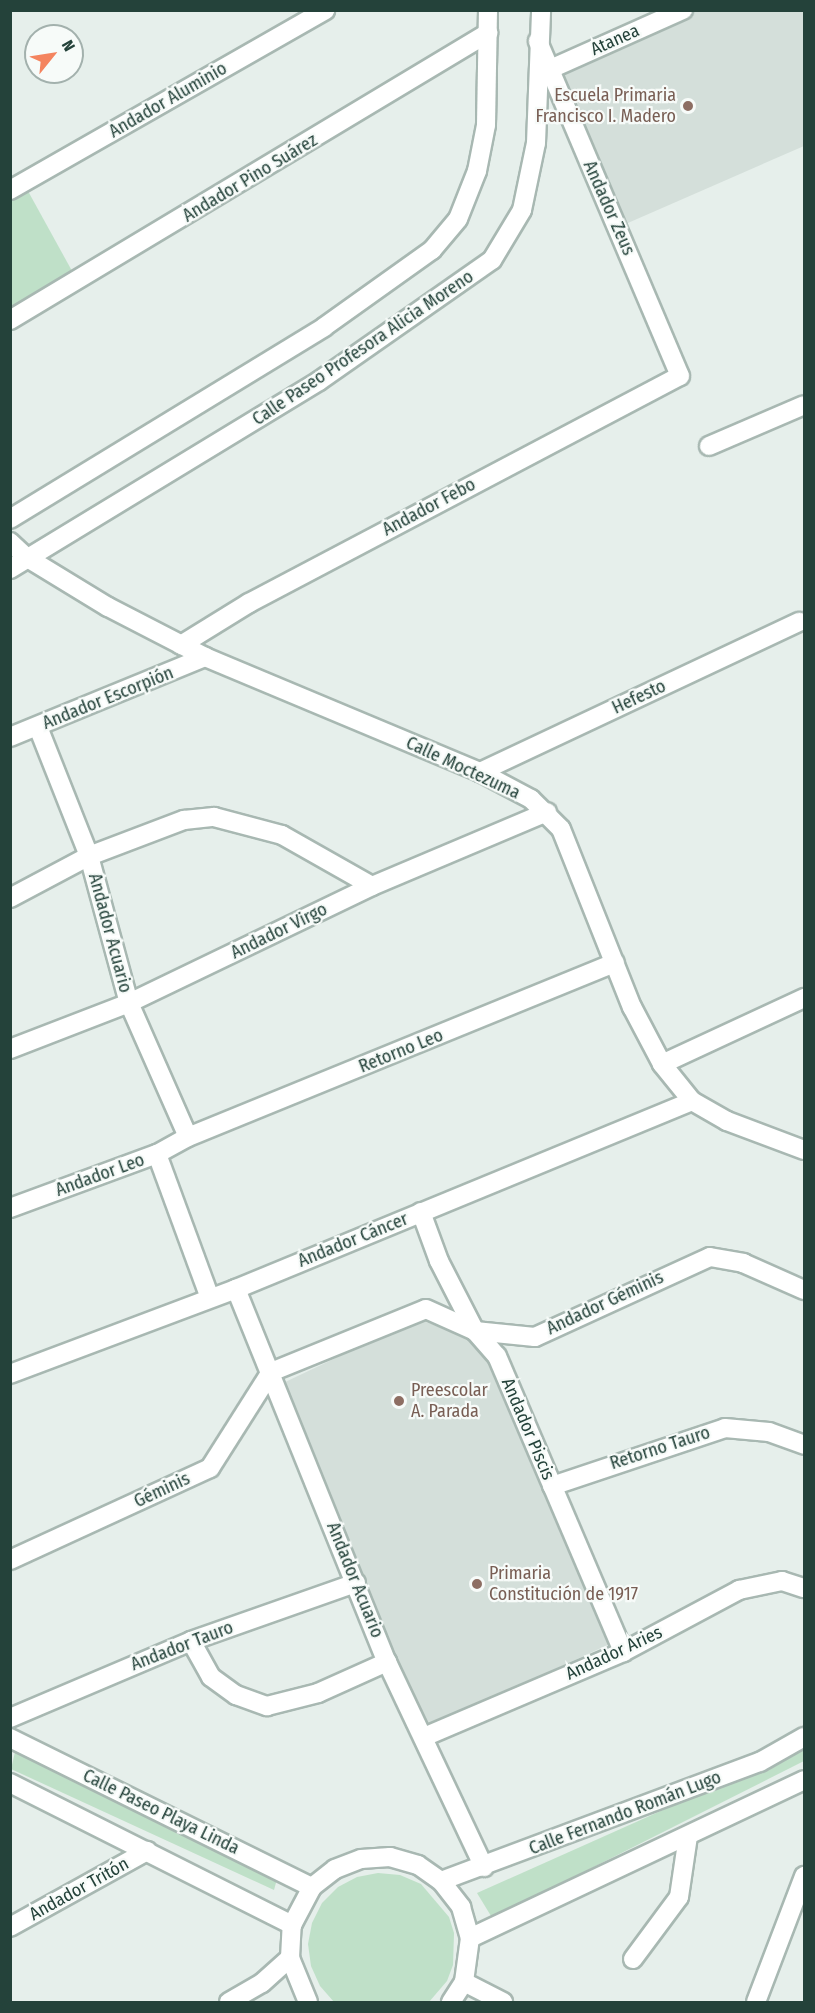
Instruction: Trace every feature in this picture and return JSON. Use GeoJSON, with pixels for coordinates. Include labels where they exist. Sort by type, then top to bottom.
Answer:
{"type":"FeatureCollection","features":[{"type":"Feature","properties":{"kind":"street","name":"Andador Aluminio"},"geometry":{"type":"LineString","coordinates":[[10,190],[326,10]]}},
{"type":"Feature","properties":{"kind":"street"},"geometry":{"type":"LineString","coordinates":[[10,519],[324,327],[432,250],[458,219],[477,171],[486,126],[488,10]]}},
{"type":"Feature","properties":{"kind":"street","name":"Calle Paseo Profesora Alicia Moreno"},"geometry":{"type":"LineString","coordinates":[[10,569],[236,434],[412,318],[492,260],[522,210],[536,143],[538,41],[542,10]]}},
{"type":"Feature","properties":{"kind":"street","name":"Atanea"},"geometry":{"type":"LineString","coordinates":[[548,70],[683,10]]}},
{"type":"Feature","properties":{"kind":"street","name":"Andador Pino Suárez"},"geometry":{"type":"LineString","coordinates":[[10,320],[169,228],[488,33]]}},
{"type":"Feature","properties":{"kind":"street","name":"Andador Zeus"},"geometry":{"type":"LineString","coordinates":[[538,41],[548,70],[680,376]]}},
{"type":"Feature","properties":{"kind":"street","name":"Andador Febo"},"geometry":{"type":"LineString","coordinates":[[181,645],[249,603],[680,376]]}},
{"type":"Feature","properties":{"kind":"street"},"geometry":{"type":"LineString","coordinates":[[709,446],[804,405]]}},
{"type":"Feature","properties":{"kind":"street","name":"Calle Moctezuma"},"geometry":{"type":"LineString","coordinates":[[10,542],[26,558],[181,645],[480,772],[547,812],[561,830],[615,963],[662,1064],[693,1101],[727,1121],[804,1150]]}},
{"type":"Feature","properties":{"kind":"street","name":"Hefesto"},"geometry":{"type":"LineString","coordinates":[[480,772],[799,622]]}},
{"type":"Feature","properties":{"kind":"street","name":"Andador Escorpión"},"geometry":{"type":"LineString","coordinates":[[10,737],[205,657]]}},
{"type":"Feature","properties":{"kind":"street","name":"Andador Acuario"},"geometry":{"type":"LineString","coordinates":[[38,727],[89,856],[129,1003],[188,1137]]}},
{"type":"Feature","properties":{"kind":"street","name":"Andador Virgo"},"geometry":{"type":"LineString","coordinates":[[10,1049],[129,1003],[372,886],[547,812]]}},
{"type":"Feature","properties":{"kind":"street"},"geometry":{"type":"LineString","coordinates":[[10,898],[89,856],[184,820],[214,817],[282,835],[372,886]]}},
{"type":"Feature","properties":{"kind":"street","name":"Retorno Leo"},"geometry":{"type":"LineString","coordinates":[[188,1137],[615,963]]}},
{"type":"Feature","properties":{"kind":"street"},"geometry":{"type":"LineString","coordinates":[[662,1064],[804,998]]}},
{"type":"Feature","properties":{"kind":"street","name":"Andador Cáncer"},"geometry":{"type":"LineString","coordinates":[[10,1374],[236,1289],[693,1101]]}},
{"type":"Feature","properties":{"kind":"street","name":"Andador Leo"},"geometry":{"type":"LineString","coordinates":[[10,1208],[157,1154],[188,1137]]}},
{"type":"Feature","properties":{"kind":"street"},"geometry":{"type":"LineString","coordinates":[[157,1154],[210,1298]]}},
{"type":"Feature","properties":{"kind":"street","name":"Andador Piscis"},"geometry":{"type":"LineString","coordinates":[[421,1212],[439,1261],[475,1331],[497,1356],[623,1652]]}},
{"type":"Feature","properties":{"kind":"street","name":"Andador Géminis"},"geometry":{"type":"LineString","coordinates":[[272,1372],[426,1309],[475,1331],[535,1337],[710,1257],[744,1263],[804,1290]]}},
{"type":"Feature","properties":{"kind":"street","name":"Andador Acuario"},"geometry":{"type":"LineString","coordinates":[[236,1289],[272,1372],[387,1662],[484,1867]]}},
{"type":"Feature","properties":{"kind":"street","name":"Géminis"},"geometry":{"type":"LineString","coordinates":[[10,1560],[210,1468],[272,1372]]}},
{"type":"Feature","properties":{"kind":"street","name":"Retorno Tauro"},"geometry":{"type":"LineString","coordinates":[[552,1485],[725,1428],[770,1432],[804,1445]]}},
{"type":"Feature","properties":{"kind":"street","name":"Andador Aries"},"geometry":{"type":"LineString","coordinates":[[424,1737],[623,1652],[739,1590],[782,1581],[804,1588]]}},
{"type":"Feature","properties":{"kind":"street","name":"Andador Tauro"},"geometry":{"type":"LineString","coordinates":[[10,1718],[191,1641],[356,1583]]}},
{"type":"Feature","properties":{"kind":"street"},"geometry":{"type":"LineString","coordinates":[[191,1641],[211,1677],[236,1695],[267,1706],[318,1694],[387,1662]]}},
{"type":"Feature","properties":{"kind":"street","name":"Calle Fernando Román Lugo"},"geometry":{"type":"LineString","coordinates":[[441,1881],[484,1867],[760,1762],[804,1737]]}},
{"type":"Feature","properties":{"kind":"street","name":"Calle Paseo Playa Linda"},"geometry":{"type":"LineString","coordinates":[[10,1738],[312,1887]]}},
{"type":"Feature","properties":{"kind":"street"},"geometry":{"type":"LineString","coordinates":[[470,1938],[804,1780]]}},
{"type":"Feature","properties":{"kind":"street"},"geometry":{"type":"LineString","coordinates":[[10,1783],[292,1925]]}},
{"type":"Feature","properties":{"kind":"street"},"geometry":{"type":"LineString","coordinates":[[633,1959],[679,1897],[688,1836]]}},
{"type":"Feature","properties":{"kind":"street","name":"Andador Tritón"},"geometry":{"type":"LineString","coordinates":[[10,1927],[147,1851]]}},
{"type":"Feature","properties":{"kind":"street"},"geometry":{"type":"LineString","coordinates":[[308,2002],[296,1981],[290,1958],[292,1925],[312,1887],[335,1869],[361,1858],[399,1860],[418,1865],[441,1881],[461,1907],[470,1938],[464,1982],[455,2001]]}},
{"type":"Feature","properties":{"kind":"street"},"geometry":{"type":"LineString","coordinates":[[756,2002],[804,1878]]}},
{"type":"Feature","properties":{"kind":"street"},"geometry":{"type":"LineString","coordinates":[[229,2002],[262,1983],[290,1958]]}},
{"type":"Feature","properties":{"kind":"street"},"geometry":{"type":"LineString","coordinates":[[464,1982],[503,2002]]}},
{"type":"Feature","properties":{"kind":"shaded area","name":"Escuela Primaria Francisco I. Madero"},"geometry":{"type":"Polygon","coordinates":[[[685,11],[804,11],[804,146],[621,226],[554,67],[685,11]]]}},
{"type":"Feature","properties":{"kind":"shaded area","name":"Primaria Constitución de 1917"},"geometry":{"type":"Polygon","coordinates":[[[418,1319],[482,1343],[614,1642],[425,1729],[281,1384],[418,1319]]]}},
{"type":"Feature","properties":{"kind":"green space"},"geometry":{"type":"Polygon","coordinates":[[[23,182],[77,280],[11,320],[11,190],[23,182]]]}},
{"type":"Feature","properties":{"kind":"green space"},"geometry":{"type":"Polygon","coordinates":[[[804,1747],[804,1761],[530,1899],[491,1916],[477,1893],[804,1747]]]}},
{"type":"Feature","properties":{"kind":"green space"},"geometry":{"type":"Polygon","coordinates":[[[15,1752],[277,1879],[274,1890],[11,1769],[15,1752]]]}},
{"type":"Feature","properties":{"kind":"green space"},"geometry":{"type":"Polygon","coordinates":[[[378,1873],[400,1875],[421,1884],[449,1917],[454,1933],[453,1965],[447,1981],[429,2002],[334,2002],[320,1986],[311,1966],[308,1944],[312,1923],[322,1903],[338,1887],[357,1877],[378,1873]]]}},
{"type":"Feature","properties":{"kind":"place","name":"Escuela Primaria Francisco I. Madero"},"geometry":{"type":"Point","coordinates":[688,106]}},
{"type":"Feature","properties":{"kind":"place","name":"Preescolar A. Parada"},"geometry":{"type":"Point","coordinates":[399,1401]}},
{"type":"Feature","properties":{"kind":"place","name":"Primaria Constitución de 1917"},"geometry":{"type":"Point","coordinates":[477,1584]}}]}
